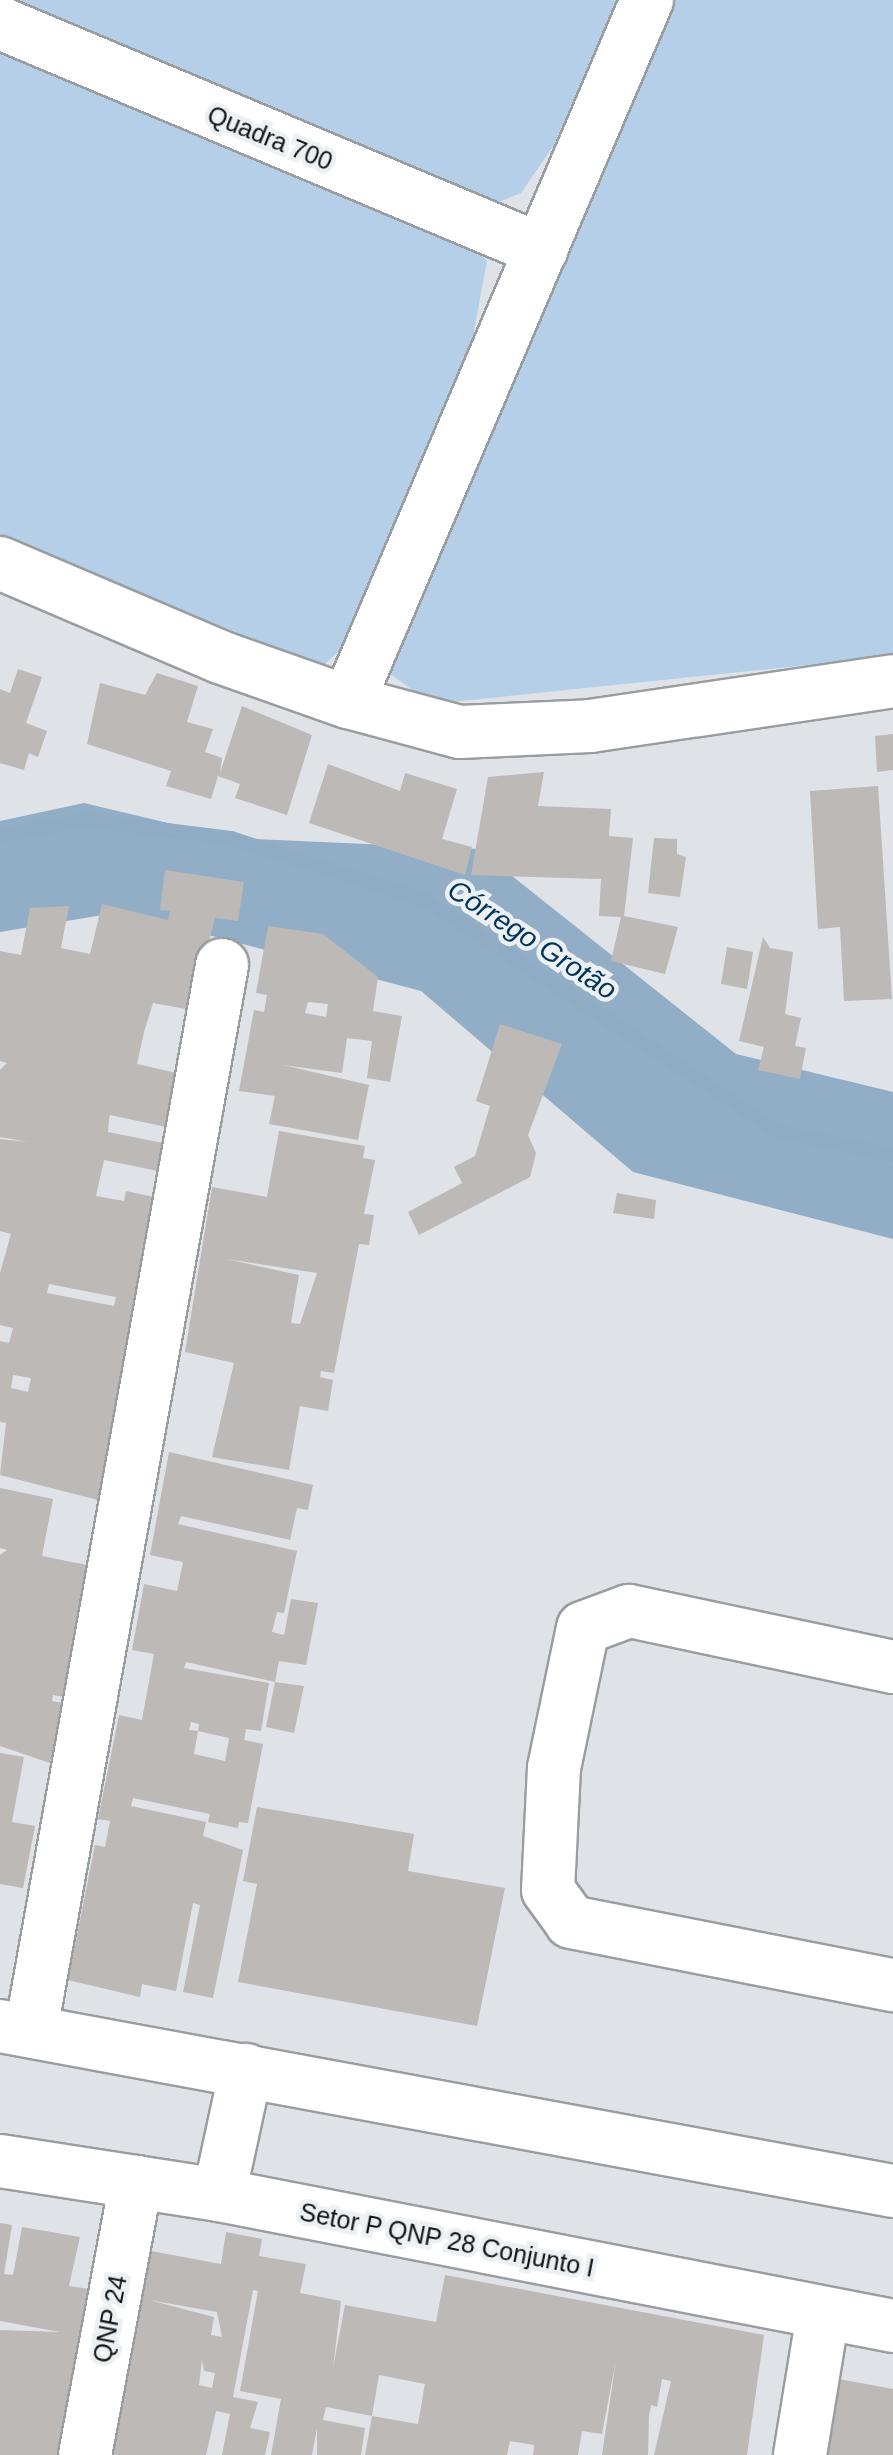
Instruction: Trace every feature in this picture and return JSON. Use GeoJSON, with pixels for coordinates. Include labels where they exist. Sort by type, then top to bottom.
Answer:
{"type":"FeatureCollection","features":[{"type":"Feature","properties":{"kind":"street"},"geometry":{"type":"LineString","coordinates":[[348,702],[647,0]]}},
{"type":"Feature","properties":{"kind":"street","name":"Quadra 700"},"geometry":{"type":"LineString","coordinates":[[0,23],[540,250]]}},
{"type":"Feature","properties":{"kind":"street"},"geometry":{"type":"LineString","coordinates":[[0,563],[220,656],[348,702],[460,732],[590,726],[893,682]]}},
{"type":"Feature","properties":{"kind":"street"},"geometry":{"type":"LineString","coordinates":[[222,965],[16,2028],[893,2191]]}},
{"type":"Feature","properties":{"kind":"street"},"geometry":{"type":"LineString","coordinates":[[893,1667],[630,1611],[583,1628],[554,1768],[548,1890],[571,1922],[893,1985]]}},
{"type":"Feature","properties":{"kind":"street"},"geometry":{"type":"LineString","coordinates":[[219,2195],[246,2070]]}},
{"type":"Feature","properties":{"kind":"street","name":"Setor P QNP 28 Conjunto I"},"geometry":{"type":"LineString","coordinates":[[0,2160],[219,2195],[893,2326]]}},
{"type":"Feature","properties":{"kind":"street","name":"QNP 24"},"geometry":{"type":"LineString","coordinates":[[85,2455],[136,2182]]}},
{"type":"Feature","properties":{"kind":"street"},"geometry":{"type":"LineString","coordinates":[[800,2455],[823,2314]]}},
{"type":"Feature","properties":{"kind":"shaded area"},"geometry":{"type":"Polygon","coordinates":[[[9,0],[616,0],[554,145],[521,193],[496,203],[9,0]]]}},
{"type":"Feature","properties":{"kind":"shaded area"},"geometry":{"type":"Polygon","coordinates":[[[664,0],[893,0],[893,656],[432,704],[386,671],[664,0]]]}},
{"type":"Feature","properties":{"kind":"shaded area"},"geometry":{"type":"Polygon","coordinates":[[[0,44],[473,247],[487,261],[473,336],[350,640],[322,667],[0,537],[0,44]]]}},
{"type":"Feature","properties":{"kind":"shaded area"},"geometry":{"type":"Polygon","coordinates":[[[84,803],[231,838],[478,849],[736,1054],[893,1092],[893,1239],[633,1172],[421,991],[121,912],[0,932],[0,821],[84,803]]]}},
{"type":"Feature","properties":{"kind":"building"},"geometry":{"type":"Polygon","coordinates":[[[18,669],[42,677],[26,723],[47,731],[38,757],[29,753],[24,770],[0,763],[0,689],[10,693],[18,669]]]}},
{"type":"Feature","properties":{"kind":"building"},"geometry":{"type":"Polygon","coordinates":[[[157,673],[198,686],[187,722],[213,729],[205,752],[222,758],[220,773],[242,706],[312,735],[287,815],[235,798],[240,784],[218,776],[211,799],[166,786],[171,771],[87,744],[100,683],[145,695],[157,673]]]}},
{"type":"Feature","properties":{"kind":"building"},"geometry":{"type":"Polygon","coordinates":[[[893,734],[893,770],[877,772],[875,736],[893,734]]]}},
{"type":"Feature","properties":{"kind":"building"},"geometry":{"type":"Polygon","coordinates":[[[328,764],[400,791],[405,773],[457,789],[442,839],[472,847],[465,875],[309,823],[328,764]]]}},
{"type":"Feature","properties":{"kind":"building"},"geometry":{"type":"Polygon","coordinates":[[[544,772],[538,806],[611,809],[609,836],[633,838],[624,916],[678,927],[665,974],[611,961],[621,917],[599,916],[601,879],[471,875],[488,777],[544,772]]]}},
{"type":"Feature","properties":{"kind":"building"},"geometry":{"type":"Polygon","coordinates":[[[878,786],[892,999],[844,1001],[840,927],[818,929],[810,791],[878,786]]]}},
{"type":"Feature","properties":{"kind":"building"},"geometry":{"type":"Polygon","coordinates":[[[654,838],[677,839],[677,854],[686,857],[680,897],[648,893],[654,838]]]}},
{"type":"Feature","properties":{"kind":"building"},"geometry":{"type":"Polygon","coordinates":[[[165,870],[244,882],[238,921],[215,918],[192,1010],[153,1003],[144,1032],[137,1064],[181,1074],[171,1128],[110,1115],[109,1119],[108,1132],[168,1144],[163,1172],[104,1160],[96,1196],[124,1201],[126,1191],[158,1198],[102,1501],[0,1475],[6,1423],[0,1422],[0,1341],[9,1343],[13,1328],[0,1325],[0,1273],[11,1234],[0,1231],[0,1139],[28,1142],[0,1137],[0,1070],[7,1063],[0,1061],[0,951],[21,955],[30,908],[69,906],[61,948],[90,954],[102,904],[168,920],[170,911],[160,910],[165,870]],[[49,1284],[47,1293],[114,1306],[116,1297],[49,1284]],[[13,1375],[11,1388],[28,1392],[31,1378],[13,1375]]]}},
{"type":"Feature","properties":{"kind":"building"},"geometry":{"type":"Polygon","coordinates":[[[268,926],[323,934],[378,977],[373,1011],[402,1016],[390,1082],[367,1078],[372,1041],[347,1038],[342,1073],[283,1065],[369,1085],[358,1140],[269,1124],[275,1096],[239,1091],[254,1010],[264,1012],[267,995],[256,993],[268,926]],[[308,1002],[305,1013],[326,1017],[328,1004],[308,1002]]]}},
{"type":"Feature","properties":{"kind":"building"},"geometry":{"type":"Polygon","coordinates":[[[763,937],[770,948],[793,952],[785,1014],[801,1018],[795,1046],[806,1048],[800,1079],[758,1070],[764,1047],[739,1041],[763,937]]]}},
{"type":"Feature","properties":{"kind":"building"},"geometry":{"type":"Polygon","coordinates":[[[727,947],[753,952],[747,989],[721,984],[727,947]]]}},
{"type":"Feature","properties":{"kind":"building"},"geometry":{"type":"Polygon","coordinates":[[[500,1024],[562,1044],[528,1135],[536,1153],[530,1177],[419,1235],[408,1212],[462,1183],[454,1167],[475,1156],[490,1106],[476,1101],[500,1024]]]}},
{"type":"Feature","properties":{"kind":"building"},"geometry":{"type":"Polygon","coordinates":[[[279,1131],[365,1146],[363,1158],[375,1160],[364,1214],[374,1215],[369,1245],[359,1244],[334,1373],[321,1371],[320,1377],[333,1380],[328,1411],[300,1406],[289,1470],[212,1457],[234,1363],[185,1352],[212,1187],[267,1197],[279,1131]],[[226,1259],[299,1275],[291,1323],[300,1324],[317,1273],[226,1259]]]}},
{"type":"Feature","properties":{"kind":"building"},"geometry":{"type":"Polygon","coordinates":[[[617,1193],[656,1200],[654,1219],[613,1213],[617,1193]]]}},
{"type":"Feature","properties":{"kind":"building"},"geometry":{"type":"Polygon","coordinates":[[[169,1452],[313,1485],[308,1510],[297,1508],[290,1540],[181,1516],[178,1524],[297,1551],[284,1613],[277,1612],[272,1632],[284,1635],[291,1599],[318,1603],[306,1665],[279,1661],[275,1682],[186,1662],[184,1668],[269,1683],[261,1731],[246,1729],[244,1740],[263,1744],[248,1823],[239,1822],[238,1828],[208,1822],[210,1814],[133,1798],[131,1806],[206,1822],[203,1836],[243,1850],[213,1998],[183,1992],[200,1905],[193,1903],[176,1991],[142,1984],[140,1997],[68,1980],[95,1845],[105,1847],[110,1821],[98,1819],[119,1715],[142,1720],[154,1654],[132,1650],[144,1584],[177,1591],[183,1562],[150,1555],[169,1452]],[[191,1722],[189,1730],[198,1731],[199,1724],[191,1722]],[[198,1731],[194,1754],[225,1761],[229,1738],[198,1731]]]}},
{"type":"Feature","properties":{"kind":"building"},"geometry":{"type":"Polygon","coordinates":[[[0,1488],[53,1499],[42,1556],[87,1565],[64,1697],[53,1695],[52,1701],[62,1703],[50,1763],[0,1746],[0,1555],[7,1550],[0,1548],[0,1488]]]}},
{"type":"Feature","properties":{"kind":"building"},"geometry":{"type":"Polygon","coordinates":[[[275,1682],[304,1686],[294,1733],[266,1727],[275,1682]]]}},
{"type":"Feature","properties":{"kind":"building"},"geometry":{"type":"Polygon","coordinates":[[[0,1753],[24,1757],[12,1822],[35,1826],[23,1888],[0,1884],[0,1753]]]}},
{"type":"Feature","properties":{"kind":"building"},"geometry":{"type":"Polygon","coordinates":[[[257,1807],[414,1834],[408,1871],[505,1888],[477,2026],[238,1982],[257,1884],[243,1881],[257,1807]]]}},
{"type":"Feature","properties":{"kind":"building"},"geometry":{"type":"Polygon","coordinates":[[[0,2223],[12,2225],[4,2274],[13,2275],[22,2227],[80,2237],[69,2286],[96,2290],[62,2455],[0,2455],[0,2330],[60,2332],[0,2321],[0,2223]]]}},
{"type":"Feature","properties":{"kind":"building"},"geometry":{"type":"Polygon","coordinates":[[[226,2232],[262,2239],[259,2256],[306,2264],[300,2293],[341,2301],[333,2368],[345,2305],[436,2322],[445,2275],[764,2335],[747,2455],[654,2455],[671,2381],[662,2379],[657,2407],[651,2405],[648,2455],[602,2455],[616,2360],[602,2434],[582,2431],[578,2455],[533,2455],[534,2445],[510,2441],[507,2455],[365,2455],[372,2416],[326,2407],[323,2420],[365,2428],[361,2455],[317,2455],[317,2428],[312,2455],[271,2455],[281,2399],[240,2391],[258,2291],[253,2290],[233,2397],[258,2402],[250,2428],[270,2432],[265,2455],[222,2455],[230,2414],[216,2411],[206,2455],[99,2455],[135,2248],[221,2264],[226,2232]],[[149,2300],[214,2317],[211,2335],[222,2337],[217,2312],[149,2300]],[[202,2360],[199,2385],[212,2388],[215,2373],[204,2371],[202,2360]],[[379,2375],[372,2416],[418,2424],[425,2384],[379,2375]]]}},
{"type":"Feature","properties":{"kind":"building"},"geometry":{"type":"Polygon","coordinates":[[[839,2379],[893,2389],[893,2455],[821,2455],[839,2379]]]}},
{"type":"Feature","properties":{"kind":"waterway","name":"Córrego Grotão"},"geometry":{"type":"LineString","coordinates":[[0,835],[86,820],[231,838],[427,901],[778,1132],[893,1155]]}}]}
